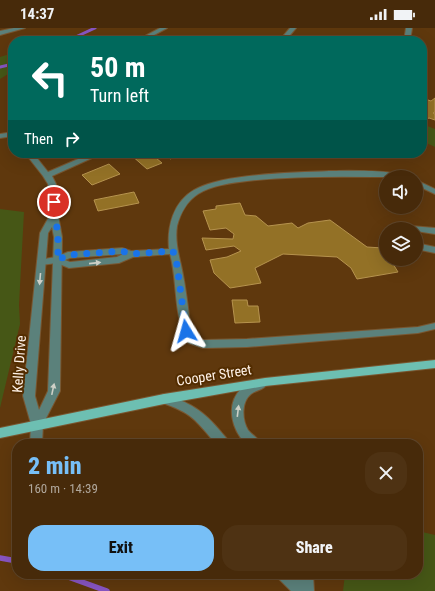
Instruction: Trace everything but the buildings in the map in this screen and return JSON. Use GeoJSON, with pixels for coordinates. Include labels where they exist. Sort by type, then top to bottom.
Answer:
{"type":"FeatureCollection","features":[{"type":"Feature","properties":{"kind":"main road","name":"Cooper Street"},"geometry":{"type":"LineString","coordinates":[[0,433],[37,424],[164,399],[265,382],[435,364]]}},
{"type":"Feature","properties":{"kind":"street"},"geometry":{"type":"LineString","coordinates":[[0,33],[22,28]]}},
{"type":"Feature","properties":{"kind":"street"},"geometry":{"type":"LineString","coordinates":[[149,36],[164,28]]}},
{"type":"Feature","properties":{"kind":"street"},"geometry":{"type":"LineString","coordinates":[[286,36],[293,28]]}},
{"type":"Feature","properties":{"kind":"street"},"geometry":{"type":"LineString","coordinates":[[33,158],[47,175],[52,184],[54,215],[58,237],[54,391],[37,424],[36,439]]}},
{"type":"Feature","properties":{"kind":"street"},"geometry":{"type":"LineString","coordinates":[[47,175],[87,158]]}},
{"type":"Feature","properties":{"kind":"street","name":"Kelly Drive"},"geometry":{"type":"LineString","coordinates":[[37,424],[29,396],[44,233],[54,215]]}},
{"type":"Feature","properties":{"kind":"street"},"geometry":{"type":"LineString","coordinates":[[250,439],[244,433],[237,412],[243,394],[250,388],[265,382]]}},
{"type":"Feature","properties":{"kind":"street"},"geometry":{"type":"LineString","coordinates":[[164,399],[187,406],[205,421],[220,439]]}},
{"type":"Feature","properties":{"kind":"street"},"geometry":{"type":"LineString","coordinates":[[289,579],[301,591]]}},
{"type":"Feature","properties":{"kind":"street"},"geometry":{"type":"LineString","coordinates":[[306,579],[307,591]]}},
{"type":"Feature","properties":{"kind":"lane"},"geometry":{"type":"LineString","coordinates":[[379,175],[364,173],[313,174],[238,180],[213,184],[197,191],[177,213],[171,234],[186,331],[191,340],[203,344],[247,343],[418,330],[435,326]]}},
{"type":"Feature","properties":{"kind":"lane"},"geometry":{"type":"LineString","coordinates":[[423,186],[435,192]]}},
{"type":"Feature","properties":{"kind":"lane"},"geometry":{"type":"LineString","coordinates":[[423,230],[435,232]]}},
{"type":"Feature","properties":{"kind":"lane"},"geometry":{"type":"LineString","coordinates":[[423,247],[435,250]]}},
{"type":"Feature","properties":{"kind":"lane"},"geometry":{"type":"LineString","coordinates":[[41,262],[58,260],[69,265],[119,260],[131,254],[173,251]]}},
{"type":"Feature","properties":{"kind":"green space"},"geometry":{"type":"Polygon","coordinates":[[[8,55],[8,74],[0,79],[0,57],[8,55]]]}},
{"type":"Feature","properties":{"kind":"green space"},"geometry":{"type":"Polygon","coordinates":[[[427,126],[435,129],[435,147],[427,143],[427,126]]]}},
{"type":"Feature","properties":{"kind":"green space"},"geometry":{"type":"Polygon","coordinates":[[[0,209],[24,212],[19,305],[20,324],[0,408],[0,209]]]}},
{"type":"Feature","properties":{"kind":"green space"},"geometry":{"type":"Polygon","coordinates":[[[423,532],[435,535],[435,591],[343,591],[344,579],[423,579],[423,532]]]}},
{"type":"Feature","properties":{"kind":"waterway"},"geometry":{"type":"LineString","coordinates":[[78,36],[95,28]]}},
{"type":"Feature","properties":{"kind":"waterway"},"geometry":{"type":"LineString","coordinates":[[0,67],[8,65]]}},
{"type":"Feature","properties":{"kind":"waterway"},"geometry":{"type":"LineString","coordinates":[[0,558],[12,560]]}},
{"type":"Feature","properties":{"kind":"waterway"},"geometry":{"type":"LineString","coordinates":[[74,579],[107,591]]}},
{"type":"Feature","properties":{"kind":"route"},"geometry":{"type":"LineString","coordinates":[[54,202],[54,215],[58,237],[58,260],[68,255],[122,251],[131,254],[173,251],[177,265],[186,331]]}}]}
